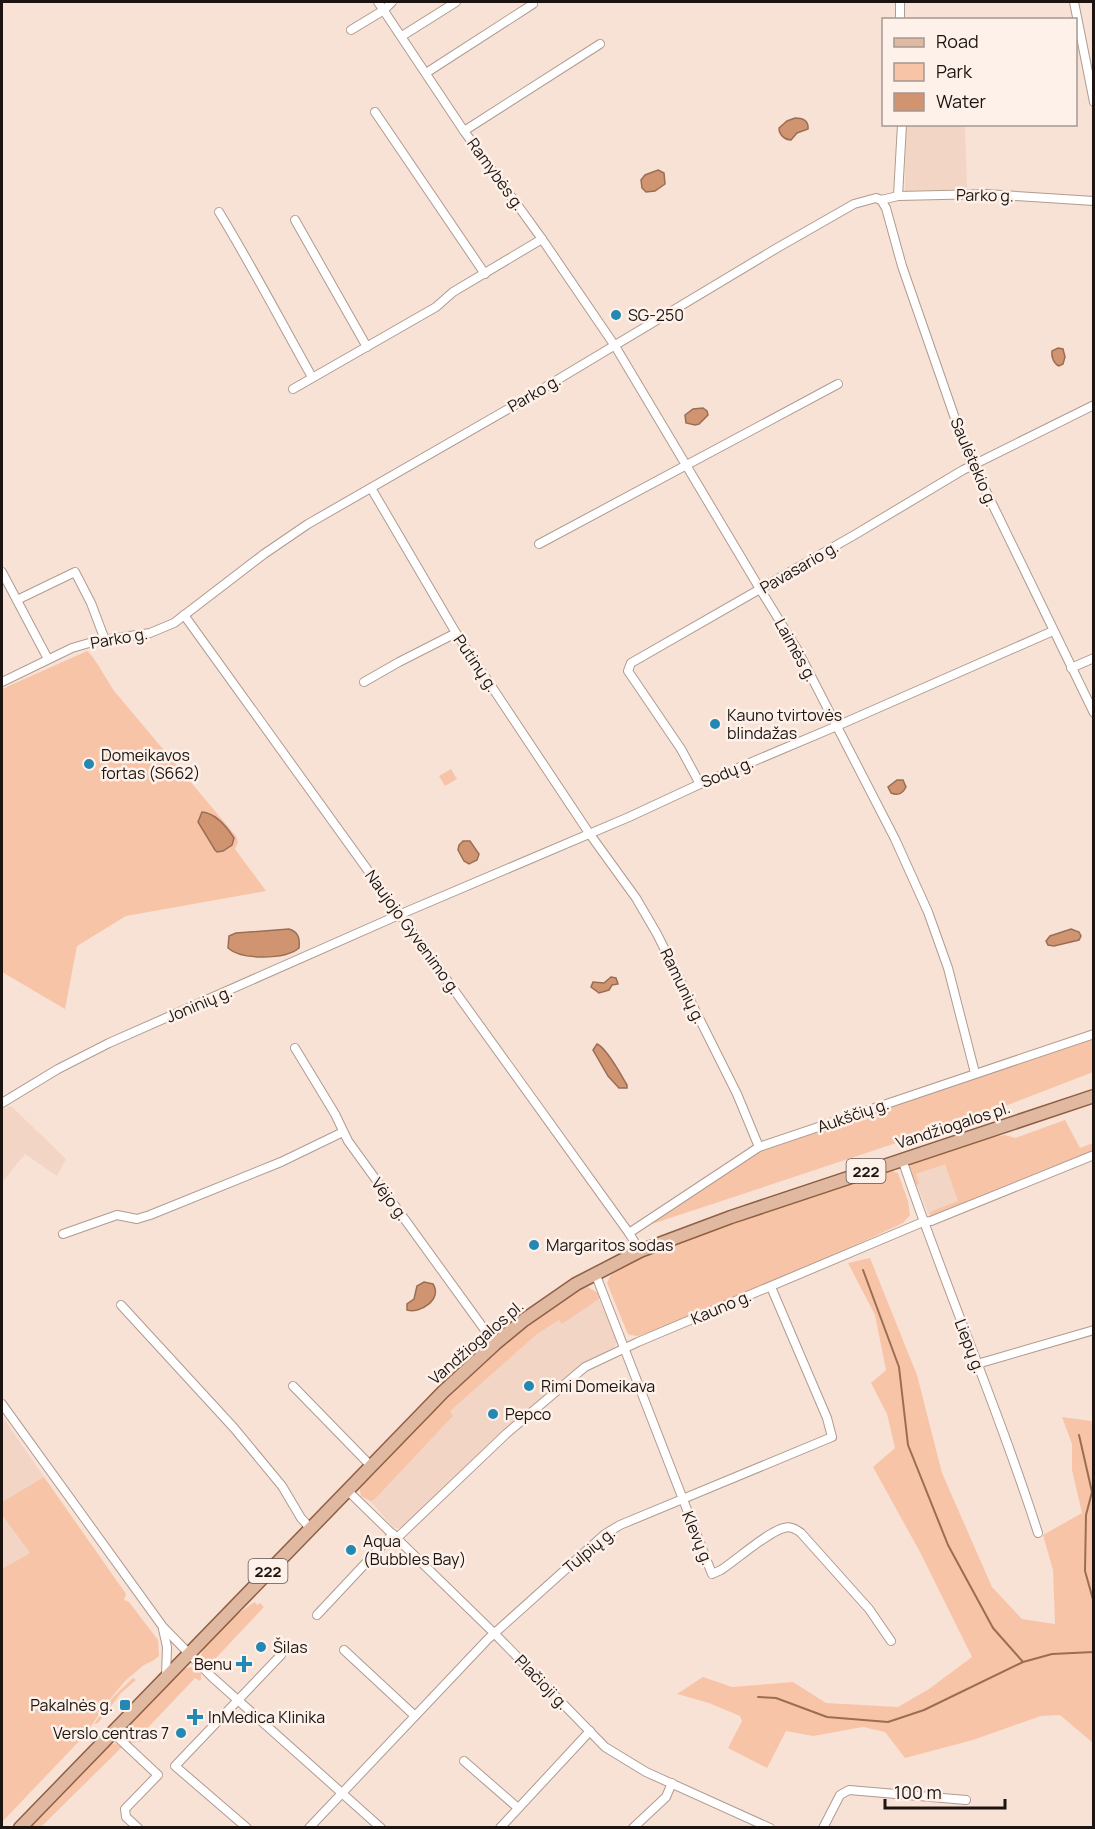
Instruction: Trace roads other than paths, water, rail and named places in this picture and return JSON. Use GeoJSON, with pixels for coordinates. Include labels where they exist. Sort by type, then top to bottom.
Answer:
{"type":"FeatureCollection","features":[{"type":"Feature","properties":{"kind":"main road","name":"Vandžiogalos pl."},"geometry":{"type":"LineString","coordinates":[[20,1827],[443,1392],[495,1344],[557,1296],[595,1273],[639,1251],[731,1216],[1094,1095]]}},
{"type":"Feature","properties":{"kind":"street","name":"Ramybės g."},"geometry":{"type":"LineString","coordinates":[[378,2],[464,130],[615,346]]}},
{"type":"Feature","properties":{"kind":"street"},"geometry":{"type":"LineString","coordinates":[[351,30],[384,10],[392,2]]}},
{"type":"Feature","properties":{"kind":"street"},"geometry":{"type":"LineString","coordinates":[[402,36],[456,2]]}},
{"type":"Feature","properties":{"kind":"street"},"geometry":{"type":"LineString","coordinates":[[900,2],[900,18]]}},
{"type":"Feature","properties":{"kind":"street"},"geometry":{"type":"LineString","coordinates":[[1074,2],[1094,102]]}},
{"type":"Feature","properties":{"kind":"street"},"geometry":{"type":"LineString","coordinates":[[426,73],[533,4]]}},
{"type":"Feature","properties":{"kind":"street"},"geometry":{"type":"LineString","coordinates":[[464,130],[600,44]]}},
{"type":"Feature","properties":{"kind":"street"},"geometry":{"type":"LineString","coordinates":[[375,112],[485,274]]}},
{"type":"Feature","properties":{"kind":"street"},"geometry":{"type":"LineString","coordinates":[[897,196],[902,126]]}},
{"type":"Feature","properties":{"kind":"street","name":"Parko g."},"geometry":{"type":"LineString","coordinates":[[2,682],[85,644],[150,633],[174,623],[280,542],[850,206],[876,198],[881,200],[897,196],[1008,194],[1094,201]]}},
{"type":"Feature","properties":{"kind":"street","name":"Saulėtekio g."},"geometry":{"type":"LineString","coordinates":[[881,200],[886,208],[893,237],[941,381],[973,464],[1094,713]]}},
{"type":"Feature","properties":{"kind":"street"},"geometry":{"type":"LineString","coordinates":[[219,212],[312,377]]}},
{"type":"Feature","properties":{"kind":"street"},"geometry":{"type":"LineString","coordinates":[[295,220],[367,347]]}},
{"type":"Feature","properties":{"kind":"street"},"geometry":{"type":"LineString","coordinates":[[293,388],[436,307],[453,292],[542,239]]}},
{"type":"Feature","properties":{"kind":"street","name":"Laimės g."},"geometry":{"type":"LineString","coordinates":[[615,346],[783,624],[895,839],[928,912],[948,968],[975,1073]]}},
{"type":"Feature","properties":{"kind":"street"},"geometry":{"type":"LineString","coordinates":[[539,544],[838,384]]}},
{"type":"Feature","properties":{"kind":"street","name":"Pavasario g."},"geometry":{"type":"LineString","coordinates":[[700,784],[681,749],[628,670],[628,666],[633,661],[973,464],[1094,405]]}},
{"type":"Feature","properties":{"kind":"street","name":"Putinų g."},"geometry":{"type":"LineString","coordinates":[[370,488],[456,633],[589,833]]}},
{"type":"Feature","properties":{"kind":"street"},"geometry":{"type":"LineString","coordinates":[[2,572],[48,659]]}},
{"type":"Feature","properties":{"kind":"street"},"geometry":{"type":"LineString","coordinates":[[17,600],[75,572],[91,603],[105,640]]}},
{"type":"Feature","properties":{"kind":"street","name":"Naujojo Gyvenimo g."},"geometry":{"type":"LineString","coordinates":[[184,615],[401,914],[629,1233],[639,1251]]}},
{"type":"Feature","properties":{"kind":"street","name":"Sodų g."},"geometry":{"type":"LineString","coordinates":[[401,914],[1053,631]]}},
{"type":"Feature","properties":{"kind":"street"},"geometry":{"type":"LineString","coordinates":[[364,682],[456,633]]}},
{"type":"Feature","properties":{"kind":"street"},"geometry":{"type":"LineString","coordinates":[[1071,668],[1094,658]]}},
{"type":"Feature","properties":{"kind":"street","name":"Ramunių g."},"geometry":{"type":"LineString","coordinates":[[589,833],[636,898],[663,944],[737,1094],[759,1148]]}},
{"type":"Feature","properties":{"kind":"street","name":"Joninių g."},"geometry":{"type":"LineString","coordinates":[[2,1102],[58,1069],[109,1043],[401,914]]}},
{"type":"Feature","properties":{"kind":"street","name":"Aukščių g."},"geometry":{"type":"LineString","coordinates":[[629,1233],[759,1148],[1094,1034]]}},
{"type":"Feature","properties":{"kind":"street","name":"Vėjo g."},"geometry":{"type":"LineString","coordinates":[[295,1048],[335,1114],[343,1132],[495,1344]]}},
{"type":"Feature","properties":{"kind":"street"},"geometry":{"type":"LineString","coordinates":[[63,1234],[120,1214],[137,1219],[150,1215],[281,1162],[343,1132]]}},
{"type":"Feature","properties":{"kind":"street","name":"Kauno g."},"geometry":{"type":"LineString","coordinates":[[317,1615],[395,1536],[506,1434],[585,1367],[923,1222],[931,1221],[1094,1155]]}},
{"type":"Feature","properties":{"kind":"street","name":"Liepų g."},"geometry":{"type":"LineString","coordinates":[[902,1159],[1038,1533]]}},
{"type":"Feature","properties":{"kind":"street","name":"Klevų g."},"geometry":{"type":"LineString","coordinates":[[595,1273],[712,1574],[782,1528],[795,1529],[869,1609],[891,1641]]}},
{"type":"Feature","properties":{"kind":"street","name":"Tulpių g."},"geometry":{"type":"LineString","coordinates":[[309,1827],[495,1634],[606,1534],[620,1525],[832,1437],[827,1418],[771,1287]]}},
{"type":"Feature","properties":{"kind":"street"},"geometry":{"type":"LineString","coordinates":[[121,1305],[234,1428],[282,1485],[301,1518],[310,1528]]}},
{"type":"Feature","properties":{"kind":"street"},"geometry":{"type":"LineString","coordinates":[[977,1364],[1094,1330]]}},
{"type":"Feature","properties":{"kind":"street"},"geometry":{"type":"LineString","coordinates":[[293,1386],[371,1466]]}},
{"type":"Feature","properties":{"kind":"street"},"geometry":{"type":"LineString","coordinates":[[2,1404],[163,1627],[238,1699],[381,1827]]}},
{"type":"Feature","properties":{"kind":"street","name":"Plačioji g."},"geometry":{"type":"LineString","coordinates":[[347,1490],[495,1634],[605,1747],[672,1783],[770,1827]]}},
{"type":"Feature","properties":{"kind":"street"},"geometry":{"type":"LineString","coordinates":[[163,1627],[167,1647],[166,1677]]}},
{"type":"Feature","properties":{"kind":"street"},"geometry":{"type":"LineString","coordinates":[[344,1650],[415,1716]]}},
{"type":"Feature","properties":{"kind":"street"},"geometry":{"type":"LineString","coordinates":[[247,1827],[175,1766],[281,1655]]}},
{"type":"Feature","properties":{"kind":"street"},"geometry":{"type":"LineString","coordinates":[[500,1827],[590,1731]]}},
{"type":"Feature","properties":{"kind":"street"},"geometry":{"type":"LineString","coordinates":[[112,1732],[158,1775],[125,1809],[126,1817],[138,1827]]}},
{"type":"Feature","properties":{"kind":"street"},"geometry":{"type":"LineString","coordinates":[[464,1761],[518,1808]]}},
{"type":"Feature","properties":{"kind":"street"},"geometry":{"type":"LineString","coordinates":[[633,1827],[666,1797],[672,1783]]}},
{"type":"Feature","properties":{"kind":"street"},"geometry":{"type":"LineString","coordinates":[[823,1827],[840,1795],[849,1790],[966,1800]]}},
{"type":"Feature","properties":{"kind":"water"},"geometry":{"type":"Polygon","coordinates":[[[795,118],[804,120],[808,129],[797,133],[791,140],[787,139],[781,135],[779,128],[795,118]]]}},
{"type":"Feature","properties":{"kind":"water"},"geometry":{"type":"Polygon","coordinates":[[[658,170],[664,173],[665,184],[655,191],[646,192],[642,188],[641,180],[645,175],[658,170]]]}},
{"type":"Feature","properties":{"kind":"water"},"geometry":{"type":"Polygon","coordinates":[[[1058,348],[1063,349],[1065,357],[1063,364],[1059,366],[1052,358],[1052,351],[1058,348]]]}},
{"type":"Feature","properties":{"kind":"water"},"geometry":{"type":"Polygon","coordinates":[[[703,408],[708,415],[699,424],[686,423],[685,415],[693,409],[703,408]]]}},
{"type":"Feature","properties":{"kind":"water"},"geometry":{"type":"Polygon","coordinates":[[[897,780],[903,780],[906,787],[900,793],[891,793],[888,787],[897,780]]]}},
{"type":"Feature","properties":{"kind":"water"},"geometry":{"type":"Polygon","coordinates":[[[202,812],[212,815],[224,825],[234,838],[232,845],[223,851],[215,850],[198,822],[202,812]]]}},
{"type":"Feature","properties":{"kind":"water"},"geometry":{"type":"Polygon","coordinates":[[[463,841],[470,841],[479,854],[477,860],[469,864],[464,861],[458,850],[463,841]]]}},
{"type":"Feature","properties":{"kind":"water"},"geometry":{"type":"Polygon","coordinates":[[[289,929],[298,936],[299,948],[284,955],[263,957],[243,955],[228,948],[229,936],[236,933],[289,929]]]}},
{"type":"Feature","properties":{"kind":"water"},"geometry":{"type":"Polygon","coordinates":[[[1071,929],[1079,932],[1081,936],[1079,940],[1054,946],[1048,945],[1046,941],[1050,936],[1071,929]]]}},
{"type":"Feature","properties":{"kind":"water"},"geometry":{"type":"Polygon","coordinates":[[[611,977],[616,978],[618,984],[612,985],[609,990],[599,993],[591,987],[593,982],[604,983],[611,977]]]}},
{"type":"Feature","properties":{"kind":"water"},"geometry":{"type":"Polygon","coordinates":[[[597,1044],[609,1056],[627,1088],[619,1088],[608,1076],[593,1050],[597,1044]]]}},
{"type":"Feature","properties":{"kind":"water"},"geometry":{"type":"Polygon","coordinates":[[[424,1282],[433,1284],[435,1295],[433,1300],[418,1310],[407,1310],[407,1304],[414,1299],[417,1286],[424,1282]]]}},
{"type":"Feature","properties":{"kind":"waterway"},"geometry":{"type":"LineString","coordinates":[[863,1270],[899,1367],[908,1445],[948,1545],[993,1628],[1023,1662]]}},
{"type":"Feature","properties":{"kind":"waterway"},"geometry":{"type":"LineString","coordinates":[[1079,1435],[1092,1492],[1086,1515],[1085,1571],[1094,1603]]}},
{"type":"Feature","properties":{"kind":"waterway"},"geometry":{"type":"LineString","coordinates":[[758,1697],[776,1698],[827,1717],[888,1722],[924,1710],[1023,1662],[1052,1654],[1094,1652]]}},
{"type":"Feature","properties":{"kind":"place","name":"SG-250"},"geometry":{"type":"Point","coordinates":[616,315]}},
{"type":"Feature","properties":{"kind":"place","name":"Kauno tvirtovės blindažas"},"geometry":{"type":"Point","coordinates":[715,724]}},
{"type":"Feature","properties":{"kind":"place","name":"Domeikavos fortas (S662)"},"geometry":{"type":"Point","coordinates":[89,764]}},
{"type":"Feature","properties":{"kind":"place","name":"Margaritos sodas"},"geometry":{"type":"Point","coordinates":[534,1245]}},
{"type":"Feature","properties":{"kind":"place","name":"Rimi Domeikava"},"geometry":{"type":"Point","coordinates":[529,1386]}},
{"type":"Feature","properties":{"kind":"place","name":"Pepco"},"geometry":{"type":"Point","coordinates":[493,1414]}},
{"type":"Feature","properties":{"kind":"place","name":"Aqua (Bubbles Bay)"},"geometry":{"type":"Point","coordinates":[351,1550]}},
{"type":"Feature","properties":{"kind":"place","name":"Šilas"},"geometry":{"type":"Point","coordinates":[261,1647]}},
{"type":"Feature","properties":{"kind":"place","name":"Benu"},"geometry":{"type":"Point","coordinates":[244,1664]}},
{"type":"Feature","properties":{"kind":"place","name":"Pakalnės g."},"geometry":{"type":"Point","coordinates":[125,1705]}},
{"type":"Feature","properties":{"kind":"place","name":"InMedica Klinika"},"geometry":{"type":"Point","coordinates":[195,1717]}},
{"type":"Feature","properties":{"kind":"place","name":"Verslo centras 7"},"geometry":{"type":"Point","coordinates":[181,1733]}}]}
